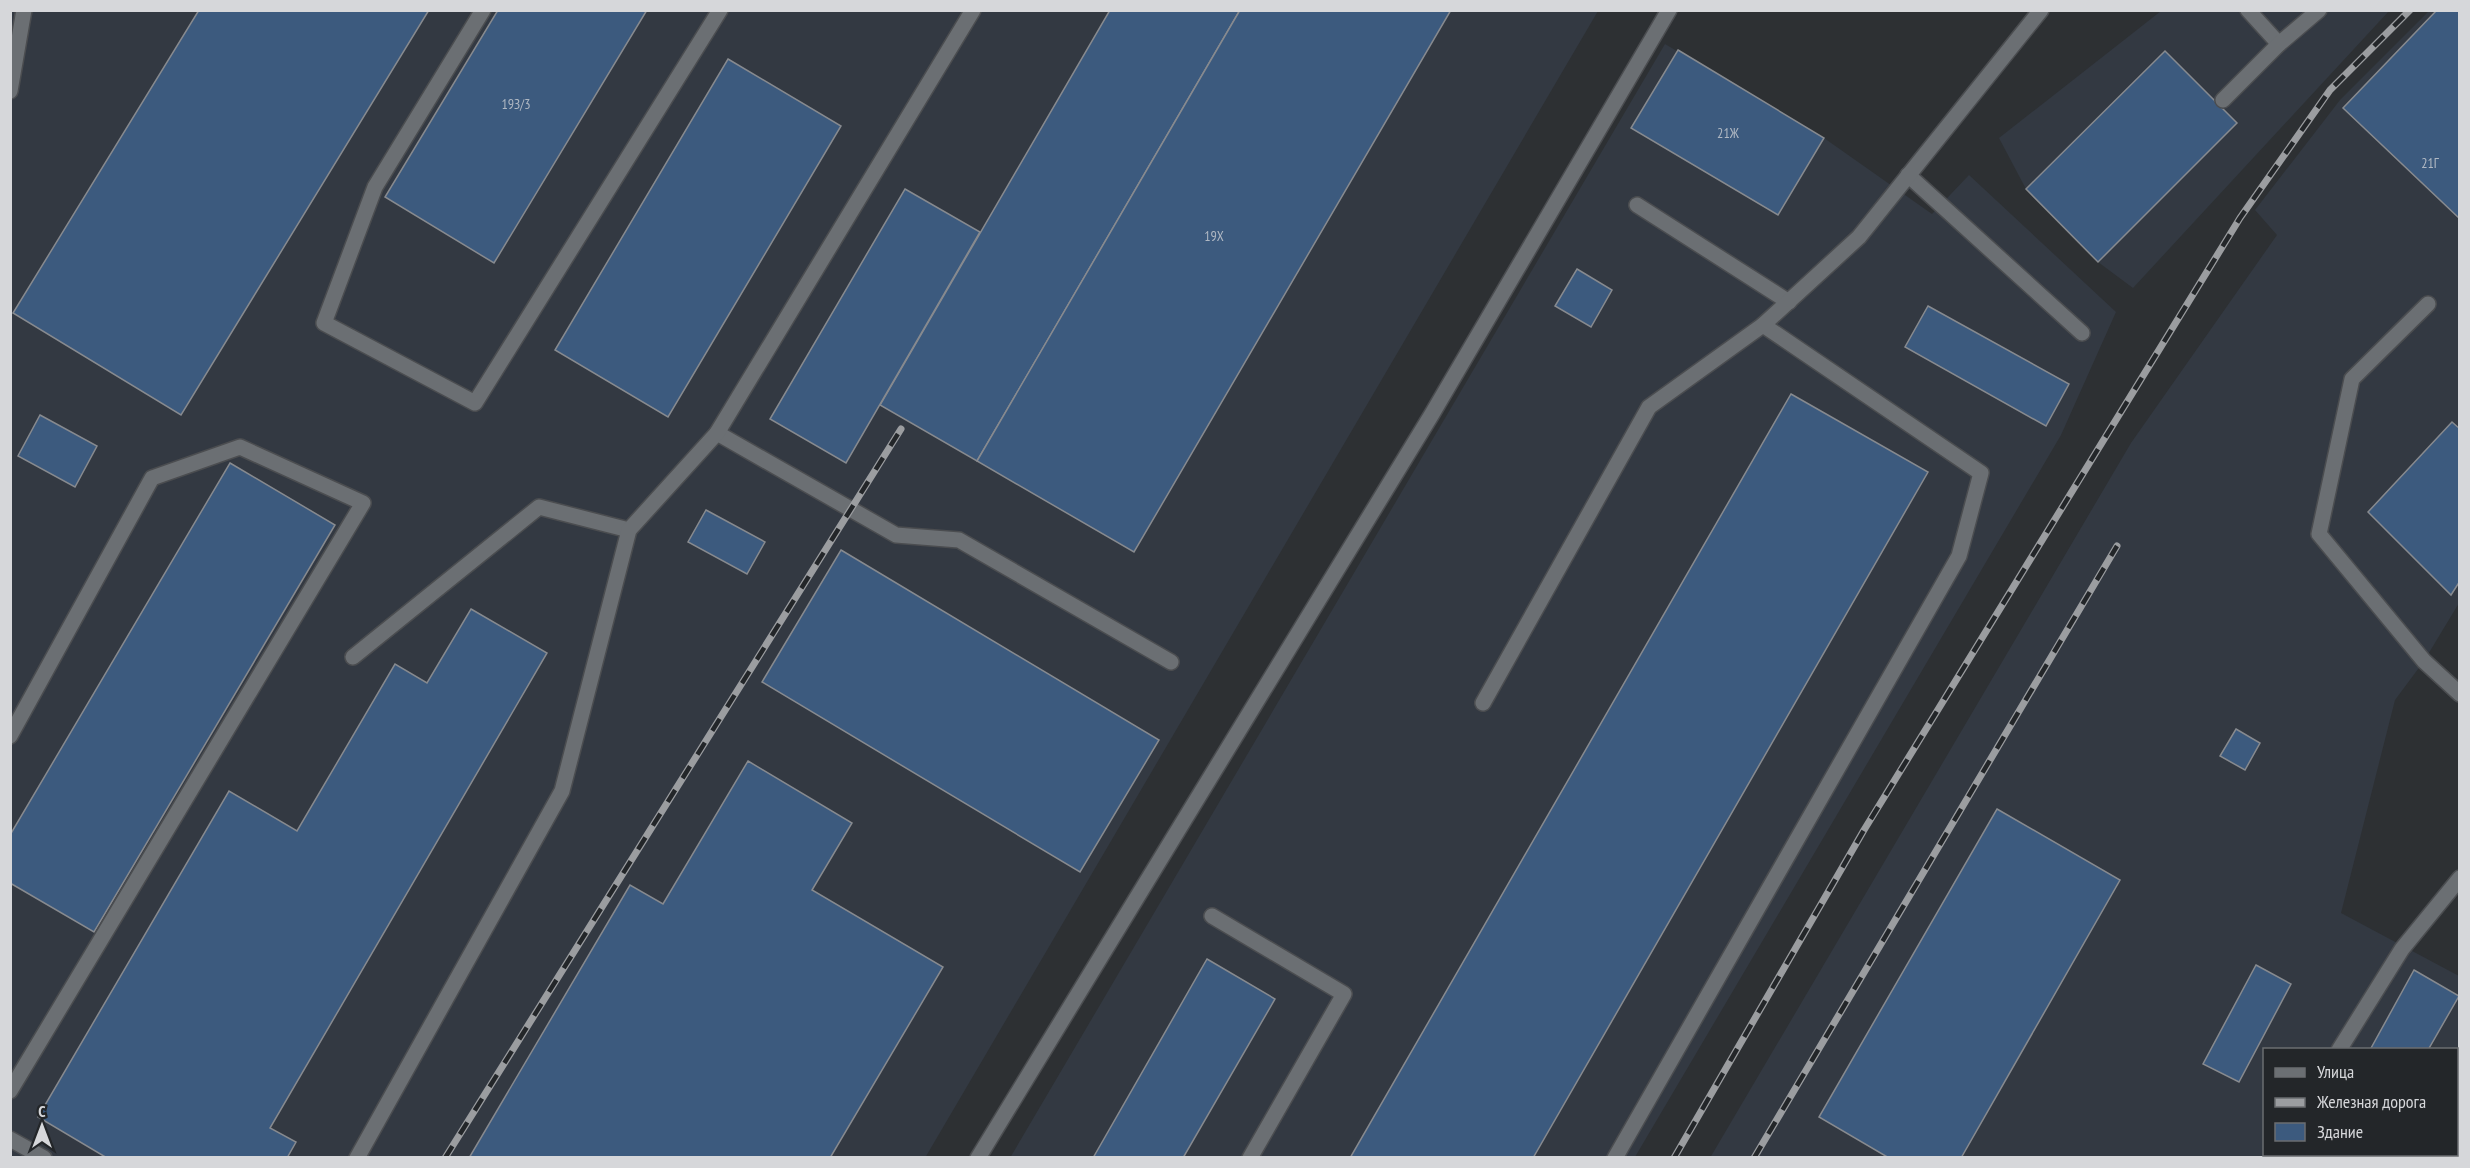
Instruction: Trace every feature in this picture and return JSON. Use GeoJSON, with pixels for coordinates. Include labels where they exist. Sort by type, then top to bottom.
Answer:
{"type":"FeatureCollection","features":[{"type":"Feature","properties":{"kind":"lane"},"geometry":{"type":"LineString","coordinates":[[10,91],[24,10]]}},
{"type":"Feature","properties":{"kind":"lane"},"geometry":{"type":"LineString","coordinates":[[483,10],[375,187],[324,323],[475,403],[720,10]]}},
{"type":"Feature","properties":{"kind":"lane"},"geometry":{"type":"LineString","coordinates":[[357,1158],[562,790],[629,530],[717,433],[973,10]]}},
{"type":"Feature","properties":{"kind":"lane"},"geometry":{"type":"LineString","coordinates":[[978,1158],[1432,414],[1669,10]]}},
{"type":"Feature","properties":{"kind":"lane"},"geometry":{"type":"LineString","coordinates":[[1483,703],[1649,407],[1763,325],[1859,237],[2041,10]]}},
{"type":"Feature","properties":{"kind":"lane"},"geometry":{"type":"LineString","coordinates":[[2248,10],[2279,44]]}},
{"type":"Feature","properties":{"kind":"lane"},"geometry":{"type":"LineString","coordinates":[[2223,100],[2279,44],[2319,10]]}},
{"type":"Feature","properties":{"kind":"lane"},"geometry":{"type":"LineString","coordinates":[[1908,175],[2082,333]]}},
{"type":"Feature","properties":{"kind":"lane"},"geometry":{"type":"LineString","coordinates":[[1637,205],[1789,302]]}},
{"type":"Feature","properties":{"kind":"lane"},"geometry":{"type":"LineString","coordinates":[[2428,304],[2352,379],[2319,534],[2424,661],[2459,690]]}},
{"type":"Feature","properties":{"kind":"lane"},"geometry":{"type":"LineString","coordinates":[[1615,1158],[1959,556],[1982,473],[1763,325]]}},
{"type":"Feature","properties":{"kind":"lane"},"geometry":{"type":"LineString","coordinates":[[717,433],[896,535],[959,540],[1171,662]]}},
{"type":"Feature","properties":{"kind":"lane"},"geometry":{"type":"LineString","coordinates":[[10,736],[152,477],[240,447],[363,503],[10,1091]]}},
{"type":"Feature","properties":{"kind":"lane"},"geometry":{"type":"LineString","coordinates":[[353,657],[539,507],[629,530]]}},
{"type":"Feature","properties":{"kind":"lane"},"geometry":{"type":"LineString","coordinates":[[2340,1048],[2402,949],[2460,878]]}},
{"type":"Feature","properties":{"kind":"lane"},"geometry":{"type":"LineString","coordinates":[[1212,916],[1344,994],[1250,1158]]}},
{"type":"Feature","properties":{"kind":"lane"},"geometry":{"type":"LineString","coordinates":[[10,1139],[44,1158]]}},
{"type":"Feature","properties":{"kind":"shaded area"},"geometry":{"type":"Polygon","coordinates":[[[10,11],[1598,11],[925,1158],[11,1157],[10,11]]]}},
{"type":"Feature","properties":{"kind":"shaded area"},"geometry":{"type":"Polygon","coordinates":[[[2161,11],[2389,11],[2133,288],[2098,262],[2026,189],[1999,138],[2161,11]]]}},
{"type":"Feature","properties":{"kind":"shaded area"},"geometry":{"type":"Polygon","coordinates":[[[2429,11],[2459,11],[2459,603],[2424,661],[2395,700],[2341,913],[2459,976],[2459,1157],[1710,1158],[2131,443],[2277,235],[2255,210],[2340,100],[2429,11]]]}},
{"type":"Feature","properties":{"kind":"shaded area"},"geometry":{"type":"Polygon","coordinates":[[[1665,44],[1824,138],[1932,214],[1969,175],[2116,312],[2061,435],[1635,1157],[1010,1158],[1665,44]]]}},
{"type":"Feature","properties":{"kind":"building"},"geometry":{"type":"Polygon","coordinates":[[[199,10],[429,10],[181,415],[13,313],[199,10]]]}},
{"type":"Feature","properties":{"kind":"building"},"geometry":{"type":"Polygon","coordinates":[[[498,10],[647,10],[494,263],[385,197],[498,10]]]}},
{"type":"Feature","properties":{"kind":"building"},"geometry":{"type":"Polygon","coordinates":[[[1110,10],[1240,10],[977,461],[880,405],[1110,10]]]}},
{"type":"Feature","properties":{"kind":"building"},"geometry":{"type":"Polygon","coordinates":[[[1240,10],[1451,10],[1134,552],[977,461],[1240,10]]]}},
{"type":"Feature","properties":{"kind":"building"},"geometry":{"type":"Polygon","coordinates":[[[2437,10],[2460,10],[2460,219],[2343,108],[2437,10]]]}},
{"type":"Feature","properties":{"kind":"building"},"geometry":{"type":"Polygon","coordinates":[[[1678,50],[1824,138],[1778,215],[1631,128],[1678,50]]]}},
{"type":"Feature","properties":{"kind":"building"},"geometry":{"type":"Polygon","coordinates":[[[2165,51],[2237,123],[2098,262],[2026,189],[2165,51]]]}},
{"type":"Feature","properties":{"kind":"building"},"geometry":{"type":"Polygon","coordinates":[[[728,59],[841,126],[668,417],[555,350],[728,59]]]}},
{"type":"Feature","properties":{"kind":"building"},"geometry":{"type":"Polygon","coordinates":[[[905,189],[980,232],[846,463],[770,419],[905,189]]]}},
{"type":"Feature","properties":{"kind":"building"},"geometry":{"type":"Polygon","coordinates":[[[1577,269],[1612,290],[1591,327],[1555,306],[1577,269]]]}},
{"type":"Feature","properties":{"kind":"building"},"geometry":{"type":"Polygon","coordinates":[[[1928,306],[2069,384],[2046,426],[1905,347],[1928,306]]]}},
{"type":"Feature","properties":{"kind":"building"},"geometry":{"type":"Polygon","coordinates":[[[1791,394],[1928,472],[1533,1158],[1350,1158],[1791,394]]]}},
{"type":"Feature","properties":{"kind":"building"},"geometry":{"type":"Polygon","coordinates":[[[40,415],[97,446],[75,487],[18,456],[40,415]]]}},
{"type":"Feature","properties":{"kind":"building"},"geometry":{"type":"Polygon","coordinates":[[[2452,422],[2460,429],[2460,581],[2451,595],[2368,512],[2452,422]]]}},
{"type":"Feature","properties":{"kind":"building"},"geometry":{"type":"Polygon","coordinates":[[[230,463],[335,525],[94,932],[10,883],[10,835],[230,463]]]}},
{"type":"Feature","properties":{"kind":"building"},"geometry":{"type":"Polygon","coordinates":[[[706,510],[765,542],[747,574],[688,542],[706,510]]]}},
{"type":"Feature","properties":{"kind":"building"},"geometry":{"type":"Polygon","coordinates":[[[841,550],[1159,740],[1080,872],[762,682],[841,550]]]}},
{"type":"Feature","properties":{"kind":"building"},"geometry":{"type":"Polygon","coordinates":[[[471,609],[547,653],[270,1128],[296,1142],[287,1158],[107,1158],[38,1117],[229,791],[297,831],[395,664],[427,683],[471,609]]]}},
{"type":"Feature","properties":{"kind":"building"},"geometry":{"type":"Polygon","coordinates":[[[2236,729],[2260,743],[2245,770],[2220,756],[2236,729]]]}},
{"type":"Feature","properties":{"kind":"building"},"geometry":{"type":"Polygon","coordinates":[[[748,761],[852,823],[812,890],[943,967],[830,1158],[469,1158],[630,885],[663,904],[748,761]]]}},
{"type":"Feature","properties":{"kind":"building"},"geometry":{"type":"Polygon","coordinates":[[[1997,809],[2120,880],[1961,1158],[1889,1158],[1819,1117],[1997,809]]]}},
{"type":"Feature","properties":{"kind":"building"},"geometry":{"type":"Polygon","coordinates":[[[1207,959],[1275,999],[1183,1158],[1093,1158],[1207,959]]]}},
{"type":"Feature","properties":{"kind":"building"},"geometry":{"type":"Polygon","coordinates":[[[2256,965],[2291,984],[2239,1082],[2203,1064],[2256,965]]]}},
{"type":"Feature","properties":{"kind":"building"},"geometry":{"type":"Polygon","coordinates":[[[2414,970],[2459,996],[2429,1048],[2371,1048],[2414,970]]]}},
{"type":"Feature","properties":{"kind":"building"},"geometry":{"type":"Polygon","coordinates":[[[2460,1097],[2460,1158],[2424,1158],[2424,1156],[2458,1156],[2458,1100],[2460,1097]]]}},
{"type":"Feature","properties":{"kind":"railway"},"geometry":{"type":"LineString","coordinates":[[1674,1158],[1864,830],[2240,218],[2330,90],[2410,10]]}},
{"type":"Feature","properties":{"kind":"railway"},"geometry":{"type":"LineString","coordinates":[[445,1158],[901,429]]}},
{"type":"Feature","properties":{"kind":"railway"},"geometry":{"type":"LineString","coordinates":[[1754,1158],[2117,546]]}}]}
